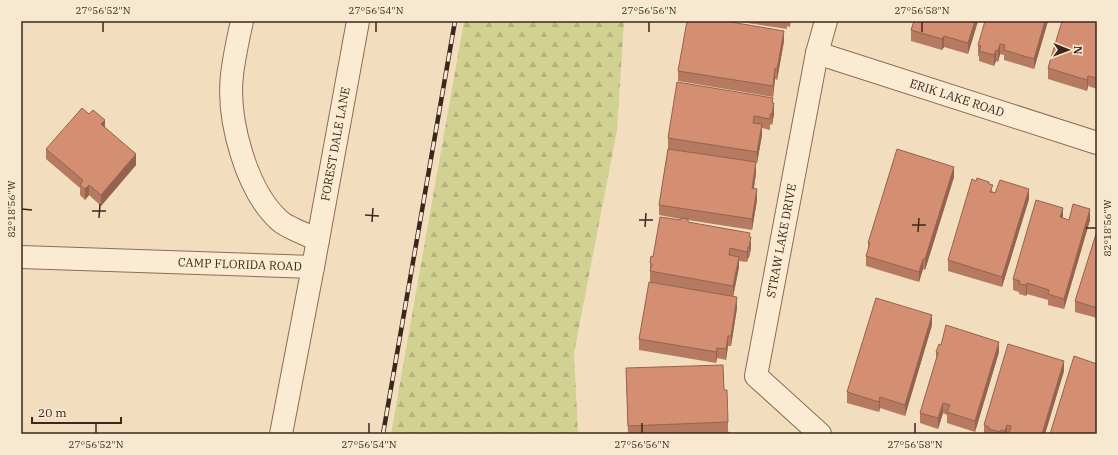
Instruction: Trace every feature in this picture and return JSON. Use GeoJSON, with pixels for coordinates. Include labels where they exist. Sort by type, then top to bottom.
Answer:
{"type":"FeatureCollection","features":[{"type":"Feature","properties":{"kind":"street"},"geometry":{"type":"LineString","coordinates":[[242,21],[232,75],[231,106],[248,175],[264,205],[281,222],[318,240]]}},
{"type":"Feature","properties":{"kind":"street","name":"FOREST DALE LANE"},"geometry":{"type":"LineString","coordinates":[[313,267],[358,21]]}},
{"type":"Feature","properties":{"kind":"street","name":"STRAW LAKE DRIVE"},"geometry":{"type":"LineString","coordinates":[[820,434],[756,376],[817,53],[826,21]]}},
{"type":"Feature","properties":{"kind":"street","name":"ERIK LAKE ROAD"},"geometry":{"type":"LineString","coordinates":[[817,53],[1097,143]]}},
{"type":"Feature","properties":{"kind":"street","name":"CAMP FLORIDA ROAD"},"geometry":{"type":"LineString","coordinates":[[21,257],[313,267],[281,434]]}},
{"type":"Feature","properties":{"kind":"green space"},"geometry":{"type":"Polygon","coordinates":[[[464,21],[624,21],[617,130],[574,353],[578,434],[391,434],[464,21]]]}},
{"type":"Feature","properties":{"kind":"building"},"geometry":{"type":"Polygon","coordinates":[[[687,21],[725,21],[784,31],[777,69],[775,68],[773,86],[678,71],[687,21]]]}},
{"type":"Feature","properties":{"kind":"building"},"geometry":{"type":"Polygon","coordinates":[[[914,21],[975,21],[968,43],[944,36],[942,39],[911,30],[914,21]]]}},
{"type":"Feature","properties":{"kind":"building"},"geometry":{"type":"Polygon","coordinates":[[[985,21],[1045,21],[1034,59],[1004,50],[1005,45],[1000,44],[998,51],[996,50],[994,55],[979,51],[981,46],[978,45],[985,21]]]}},
{"type":"Feature","properties":{"kind":"building"},"geometry":{"type":"Polygon","coordinates":[[[1062,21],[1097,21],[1097,78],[1088,76],[1087,80],[1048,68],[1062,21]]]}},
{"type":"Feature","properties":{"kind":"building"},"geometry":{"type":"Polygon","coordinates":[[[677,82],[773,98],[772,103],[774,103],[772,114],[770,114],[770,119],[754,116],[753,123],[762,124],[757,152],[668,138],[677,82]]]}},
{"type":"Feature","properties":{"kind":"building"},"geometry":{"type":"Polygon","coordinates":[[[82,108],[89,114],[93,110],[105,120],[101,124],[136,154],[101,195],[89,185],[85,189],[80,185],[83,180],[46,149],[82,108]]]}},
{"type":"Feature","properties":{"kind":"building"},"geometry":{"type":"Polygon","coordinates":[[[668,149],[756,162],[752,188],[757,189],[752,219],[659,205],[668,149]]]}},
{"type":"Feature","properties":{"kind":"building"},"geometry":{"type":"Polygon","coordinates":[[[897,149],[954,167],[925,259],[923,259],[919,272],[866,256],[870,243],[868,243],[897,149]]]}},
{"type":"Feature","properties":{"kind":"building"},"geometry":{"type":"Polygon","coordinates":[[[977,178],[993,185],[990,192],[995,193],[1000,180],[1029,189],[1002,277],[948,260],[972,179],[976,181],[977,178]]]}},
{"type":"Feature","properties":{"kind":"building"},"geometry":{"type":"Polygon","coordinates":[[[1036,200],[1063,208],[1060,217],[1069,220],[1073,204],[1090,209],[1064,299],[1048,294],[1049,290],[1027,283],[1026,285],[1019,284],[1020,281],[1013,279],[1036,200]]]}},
{"type":"Feature","properties":{"kind":"building"},"geometry":{"type":"Polygon","coordinates":[[[660,217],[681,220],[681,218],[688,219],[688,222],[750,233],[749,237],[751,237],[747,252],[730,248],[729,255],[739,257],[733,286],[650,271],[652,264],[650,263],[651,256],[653,257],[660,217]]]}},
{"type":"Feature","properties":{"kind":"building"},"geometry":{"type":"Polygon","coordinates":[[[1097,231],[1097,308],[1075,301],[1097,231]]]}},
{"type":"Feature","properties":{"kind":"building"},"geometry":{"type":"Polygon","coordinates":[[[649,282],[737,297],[731,336],[728,336],[726,349],[717,348],[716,352],[639,339],[649,282]]]}},
{"type":"Feature","properties":{"kind":"building"},"geometry":{"type":"Polygon","coordinates":[[[876,298],[932,315],[905,405],[880,397],[879,402],[847,392],[876,298]]]}},
{"type":"Feature","properties":{"kind":"building"},"geometry":{"type":"Polygon","coordinates":[[[946,325],[999,342],[975,421],[947,412],[950,405],[943,403],[938,418],[920,413],[938,353],[936,352],[939,344],[941,345],[946,325]]]}},
{"type":"Feature","properties":{"kind":"building"},"geometry":{"type":"Polygon","coordinates":[[[1008,344],[1064,361],[1042,434],[1009,434],[1011,426],[1007,425],[1005,431],[1001,430],[1001,432],[989,429],[989,427],[984,425],[1008,344]]]}},
{"type":"Feature","properties":{"kind":"building"},"geometry":{"type":"Polygon","coordinates":[[[1074,356],[1097,364],[1097,434],[1050,434],[1074,356]]]}},
{"type":"Feature","properties":{"kind":"building"},"geometry":{"type":"Polygon","coordinates":[[[723,365],[724,390],[727,390],[728,422],[628,426],[626,368],[723,365]]]}},
{"type":"Feature","properties":{"kind":"railway"},"geometry":{"type":"LineString","coordinates":[[383,434],[455,21]]}}]}
